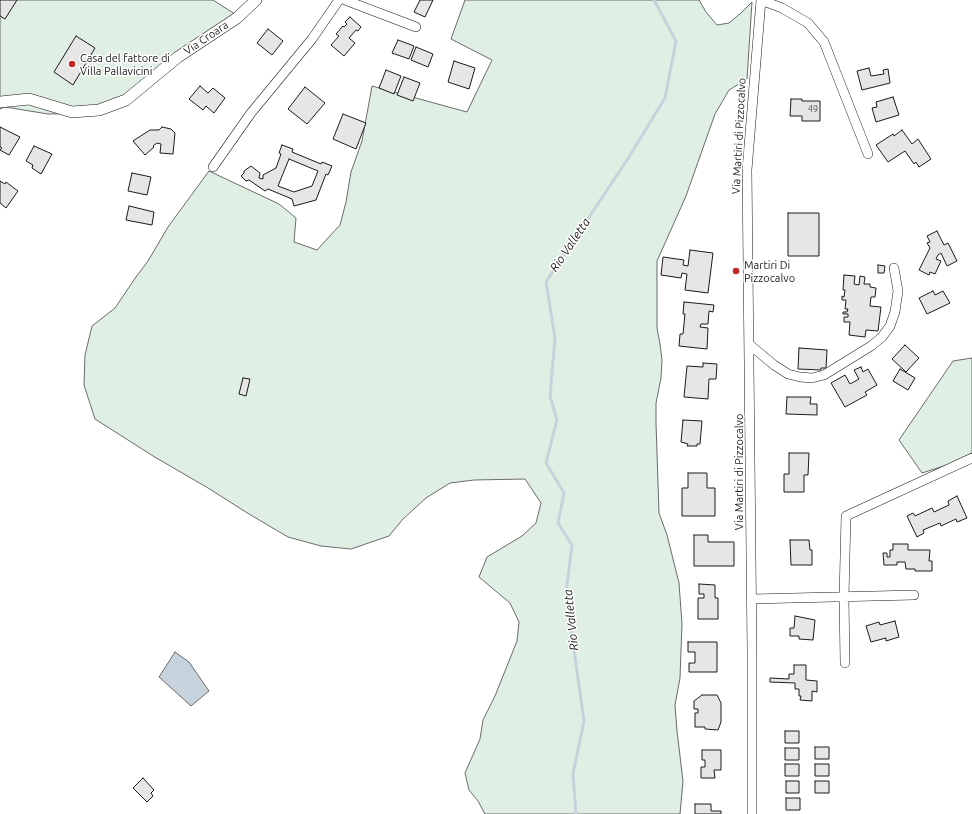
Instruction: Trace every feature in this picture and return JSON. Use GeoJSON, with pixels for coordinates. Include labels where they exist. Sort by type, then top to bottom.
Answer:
{"type":"FeatureCollection","features":[{"type":"Feature","properties":{"kind":"street","name":"Via Croara"},"geometry":{"type":"LineString","coordinates":[[0,102],[29,99],[72,112],[99,110],[126,100],[178,57],[237,18],[256,0]]}},
{"type":"Feature","properties":{"kind":"street"},"geometry":{"type":"LineString","coordinates":[[213,167],[251,113],[312,39],[339,0]]}},
{"type":"Feature","properties":{"kind":"street"},"geometry":{"type":"LineString","coordinates":[[345,0],[416,27]]}},
{"type":"Feature","properties":{"kind":"street","name":"Via Martiri di Pizzocalvo"},"geometry":{"type":"LineString","coordinates":[[752,814],[752,599],[747,170],[761,0],[782,8],[808,23],[824,42],[868,154]]}},
{"type":"Feature","properties":{"kind":"street"},"geometry":{"type":"LineString","coordinates":[[750,345],[774,365],[788,374],[800,378],[812,378],[824,375],[871,346],[890,326],[895,312],[898,291],[894,268]]}},
{"type":"Feature","properties":{"kind":"street"},"geometry":{"type":"LineString","coordinates":[[845,663],[844,597],[846,516],[972,458]]}},
{"type":"Feature","properties":{"kind":"street"},"geometry":{"type":"LineString","coordinates":[[752,599],[914,595]]}},
{"type":"Feature","properties":{"kind":"green space"},"geometry":{"type":"Polygon","coordinates":[[[0,0],[213,0],[238,16],[122,96],[92,113],[48,114],[5,107],[0,109],[0,0]]]}},
{"type":"Feature","properties":{"kind":"green space"},"geometry":{"type":"Polygon","coordinates":[[[465,0],[699,0],[706,12],[717,25],[729,23],[752,2],[747,79],[729,90],[715,114],[686,196],[657,261],[657,328],[662,360],[661,378],[656,403],[659,513],[667,535],[679,583],[682,624],[680,678],[675,705],[683,781],[680,814],[485,814],[478,801],[469,790],[465,773],[480,739],[483,720],[495,696],[517,641],[519,622],[510,603],[479,577],[487,557],[522,536],[536,523],[541,503],[525,479],[474,480],[450,483],[426,498],[403,519],[389,536],[351,549],[321,546],[288,537],[153,456],[95,419],[84,385],[85,355],[92,326],[115,308],[148,261],[168,227],[209,171],[279,204],[296,218],[294,242],[317,250],[340,225],[346,202],[351,172],[362,141],[372,86],[467,112],[492,60],[451,39],[465,0]]]}},
{"type":"Feature","properties":{"kind":"green space"},"geometry":{"type":"Polygon","coordinates":[[[972,358],[972,453],[950,464],[922,473],[899,440],[953,361],[972,358]]]}},
{"type":"Feature","properties":{"kind":"shaded area"},"geometry":{"type":"Polygon","coordinates":[[[175,652],[189,662],[209,691],[191,706],[159,677],[175,652]]]}},
{"type":"Feature","properties":{"kind":"building"},"geometry":{"type":"Polygon","coordinates":[[[0,0],[17,0],[5,19],[0,16],[0,0]]]}},
{"type":"Feature","properties":{"kind":"building"},"geometry":{"type":"Polygon","coordinates":[[[420,0],[433,0],[425,17],[414,12],[420,0]]]}},
{"type":"Feature","properties":{"kind":"building"},"geometry":{"type":"Polygon","coordinates":[[[350,17],[361,27],[349,38],[355,43],[344,56],[331,45],[339,36],[336,34],[343,26],[344,27],[347,24],[345,22],[350,17]]]}},
{"type":"Feature","properties":{"kind":"building"},"geometry":{"type":"Polygon","coordinates":[[[268,29],[283,41],[272,55],[257,43],[268,29]]]}},
{"type":"Feature","properties":{"kind":"building","name":"Casa del fattore di Villa Pallavicini"},"geometry":{"type":"Polygon","coordinates":[[[76,36],[95,48],[73,85],[54,72],[76,36]]]}},
{"type":"Feature","properties":{"kind":"building"},"geometry":{"type":"Polygon","coordinates":[[[398,40],[414,46],[409,59],[392,53],[398,40]]]}},
{"type":"Feature","properties":{"kind":"building"},"geometry":{"type":"Polygon","coordinates":[[[416,47],[433,54],[428,67],[411,60],[416,47]]]}},
{"type":"Feature","properties":{"kind":"building"},"geometry":{"type":"Polygon","coordinates":[[[454,61],[475,68],[469,89],[448,82],[454,61]]]}},
{"type":"Feature","properties":{"kind":"building"},"geometry":{"type":"Polygon","coordinates":[[[869,68],[871,76],[884,74],[883,70],[888,69],[890,83],[862,90],[857,71],[869,68]]]}},
{"type":"Feature","properties":{"kind":"building"},"geometry":{"type":"Polygon","coordinates":[[[386,70],[401,76],[394,94],[379,88],[386,70]]]}},
{"type":"Feature","properties":{"kind":"building"},"geometry":{"type":"Polygon","coordinates":[[[404,77],[420,83],[413,101],[397,95],[404,77]]]}},
{"type":"Feature","properties":{"kind":"building"},"geometry":{"type":"Polygon","coordinates":[[[200,86],[208,93],[213,88],[225,98],[214,113],[206,106],[203,110],[189,99],[200,86]]]}},
{"type":"Feature","properties":{"kind":"building"},"geometry":{"type":"Polygon","coordinates":[[[305,87],[325,103],[307,124],[288,109],[305,87]]]}},
{"type":"Feature","properties":{"kind":"building"},"geometry":{"type":"Polygon","coordinates":[[[893,97],[899,115],[876,122],[872,108],[877,107],[876,102],[893,97]]]}},
{"type":"Feature","properties":{"kind":"building"},"geometry":{"type":"Polygon","coordinates":[[[791,99],[802,99],[802,101],[820,101],[820,121],[802,121],[802,116],[790,116],[791,99]]]}},
{"type":"Feature","properties":{"kind":"building"},"geometry":{"type":"Polygon","coordinates":[[[343,114],[366,123],[356,149],[333,139],[343,114]]]}},
{"type":"Feature","properties":{"kind":"building"},"geometry":{"type":"Polygon","coordinates":[[[0,127],[20,137],[9,155],[0,150],[2,148],[0,147],[0,127]]]}},
{"type":"Feature","properties":{"kind":"building"},"geometry":{"type":"Polygon","coordinates":[[[162,127],[171,129],[175,133],[173,154],[160,153],[161,144],[157,143],[145,155],[133,141],[150,130],[159,130],[162,127]]]}},
{"type":"Feature","properties":{"kind":"building"},"geometry":{"type":"Polygon","coordinates":[[[902,130],[912,144],[918,139],[931,159],[919,167],[916,162],[914,164],[905,151],[888,162],[876,145],[902,130]]]}},
{"type":"Feature","properties":{"kind":"building"},"geometry":{"type":"Polygon","coordinates":[[[282,145],[293,149],[292,152],[321,164],[322,162],[332,166],[328,175],[326,174],[316,200],[294,206],[292,199],[268,189],[265,191],[249,180],[246,181],[241,176],[244,171],[251,166],[260,173],[259,178],[263,179],[263,175],[276,168],[281,154],[279,153],[282,145]],[[289,159],[278,186],[294,192],[312,186],[318,171],[289,159]]]}},
{"type":"Feature","properties":{"kind":"building"},"geometry":{"type":"Polygon","coordinates":[[[34,146],[52,154],[41,174],[32,168],[33,165],[26,161],[34,146]]]}},
{"type":"Feature","properties":{"kind":"building"},"geometry":{"type":"Polygon","coordinates":[[[132,173],[151,177],[147,195],[128,191],[132,173]]]}},
{"type":"Feature","properties":{"kind":"building"},"geometry":{"type":"Polygon","coordinates":[[[0,181],[5,184],[6,182],[18,191],[6,208],[0,203],[0,181]]]}},
{"type":"Feature","properties":{"kind":"building"},"geometry":{"type":"Polygon","coordinates":[[[129,206],[154,212],[152,225],[126,220],[129,206]]]}},
{"type":"Feature","properties":{"kind":"building"},"geometry":{"type":"Polygon","coordinates":[[[788,213],[819,213],[819,256],[788,256],[788,213]]]}},
{"type":"Feature","properties":{"kind":"building"},"geometry":{"type":"Polygon","coordinates":[[[937,231],[944,245],[948,243],[957,261],[947,266],[941,253],[936,259],[941,261],[935,274],[930,272],[929,275],[919,270],[930,248],[927,243],[930,242],[927,236],[937,231]]]}},
{"type":"Feature","properties":{"kind":"building"},"geometry":{"type":"Polygon","coordinates":[[[690,250],[713,253],[708,293],[685,290],[687,274],[682,273],[681,278],[661,275],[663,257],[684,260],[683,265],[688,266],[690,250]]]}},
{"type":"Feature","properties":{"kind":"building"},"geometry":{"type":"Polygon","coordinates":[[[878,265],[885,266],[884,273],[878,273],[878,265]]]}},
{"type":"Feature","properties":{"kind":"building"},"geometry":{"type":"Polygon","coordinates":[[[844,275],[855,276],[854,284],[859,285],[860,276],[865,277],[864,284],[870,284],[870,287],[876,288],[875,297],[871,297],[870,306],[881,307],[878,331],[866,330],[865,337],[849,335],[850,322],[844,322],[844,317],[848,317],[848,314],[843,314],[843,312],[847,312],[848,309],[845,309],[846,300],[842,300],[845,290],[843,290],[844,275]]]}},
{"type":"Feature","properties":{"kind":"building"},"geometry":{"type":"Polygon","coordinates":[[[933,291],[935,295],[943,291],[950,303],[927,314],[919,298],[933,291]]]}},
{"type":"Feature","properties":{"kind":"building"},"geometry":{"type":"Polygon","coordinates":[[[684,302],[714,305],[713,312],[709,311],[708,324],[701,324],[700,327],[708,328],[707,349],[679,346],[680,334],[683,334],[685,314],[683,314],[684,302]]]}},
{"type":"Feature","properties":{"kind":"building"},"geometry":{"type":"Polygon","coordinates":[[[905,345],[919,358],[906,372],[892,359],[905,345]]]}},
{"type":"Feature","properties":{"kind":"building"},"geometry":{"type":"Polygon","coordinates":[[[799,348],[827,350],[826,368],[821,368],[821,370],[798,369],[799,348]]]}},
{"type":"Feature","properties":{"kind":"building"},"geometry":{"type":"Polygon","coordinates":[[[703,363],[717,364],[716,379],[709,379],[708,399],[684,397],[687,366],[703,367],[703,363]]]}},
{"type":"Feature","properties":{"kind":"building"},"geometry":{"type":"Polygon","coordinates":[[[861,367],[863,372],[868,369],[877,385],[865,392],[867,395],[845,407],[831,383],[845,375],[850,384],[859,379],[854,370],[861,367]]]}},
{"type":"Feature","properties":{"kind":"building"},"geometry":{"type":"Polygon","coordinates":[[[900,369],[915,378],[908,390],[893,381],[900,369]]]}},
{"type":"Feature","properties":{"kind":"building"},"geometry":{"type":"Polygon","coordinates":[[[243,378],[250,379],[246,396],[239,394],[243,378]]]}},
{"type":"Feature","properties":{"kind":"building"},"geometry":{"type":"Polygon","coordinates":[[[787,397],[811,397],[810,404],[817,404],[817,415],[786,414],[787,397]]]}},
{"type":"Feature","properties":{"kind":"building"},"geometry":{"type":"Polygon","coordinates":[[[683,420],[702,421],[700,444],[697,444],[697,446],[687,446],[688,444],[681,442],[683,420]]]}},
{"type":"Feature","properties":{"kind":"building"},"geometry":{"type":"Polygon","coordinates":[[[789,453],[809,453],[808,475],[804,475],[804,492],[784,492],[784,474],[789,474],[789,453]]]}},
{"type":"Feature","properties":{"kind":"building"},"geometry":{"type":"Polygon","coordinates":[[[688,473],[707,473],[707,488],[715,488],[715,516],[682,516],[682,488],[688,488],[688,473]]]}},
{"type":"Feature","properties":{"kind":"building"},"geometry":{"type":"Polygon","coordinates":[[[957,496],[967,518],[957,522],[956,519],[941,526],[940,523],[923,530],[924,533],[917,537],[907,516],[913,513],[915,516],[932,508],[934,512],[949,505],[948,501],[957,496]]]}},
{"type":"Feature","properties":{"kind":"building"},"geometry":{"type":"Polygon","coordinates":[[[694,535],[708,535],[708,542],[734,542],[734,566],[694,566],[694,535]]]}},
{"type":"Feature","properties":{"kind":"building"},"geometry":{"type":"Polygon","coordinates":[[[790,540],[809,540],[810,550],[812,550],[812,565],[791,565],[790,540]]]}},
{"type":"Feature","properties":{"kind":"building"},"geometry":{"type":"Polygon","coordinates":[[[893,544],[908,544],[908,550],[930,550],[929,561],[932,561],[932,571],[915,571],[915,569],[906,569],[905,562],[897,562],[897,565],[884,565],[883,553],[887,553],[887,557],[890,557],[890,550],[893,550],[893,544]]]}},
{"type":"Feature","properties":{"kind":"building"},"geometry":{"type":"Polygon","coordinates":[[[699,584],[715,585],[715,598],[718,598],[718,619],[698,619],[698,598],[704,598],[704,594],[699,594],[699,584]]]}},
{"type":"Feature","properties":{"kind":"building"},"geometry":{"type":"Polygon","coordinates":[[[795,616],[815,620],[813,640],[799,639],[799,636],[790,636],[790,628],[794,628],[795,616]]]}},
{"type":"Feature","properties":{"kind":"building"},"geometry":{"type":"Polygon","coordinates":[[[895,621],[899,637],[886,641],[886,638],[871,642],[866,626],[879,622],[880,625],[895,621]]]}},
{"type":"Feature","properties":{"kind":"building"},"geometry":{"type":"Polygon","coordinates":[[[688,642],[717,642],[717,672],[689,672],[689,663],[695,663],[695,652],[688,652],[688,642]]]}},
{"type":"Feature","properties":{"kind":"building"},"geometry":{"type":"Polygon","coordinates":[[[794,665],[806,665],[806,680],[817,681],[817,692],[812,691],[812,701],[800,700],[801,696],[799,696],[799,689],[795,689],[795,683],[770,682],[770,678],[789,679],[789,674],[794,674],[794,665]]]}},
{"type":"Feature","properties":{"kind":"building"},"geometry":{"type":"Polygon","coordinates":[[[702,695],[717,695],[721,703],[721,722],[718,730],[705,729],[705,727],[695,727],[695,713],[698,713],[698,709],[694,709],[694,701],[702,695]]]}},
{"type":"Feature","properties":{"kind":"building"},"geometry":{"type":"Polygon","coordinates":[[[785,731],[799,731],[799,743],[785,743],[785,731]]]}},
{"type":"Feature","properties":{"kind":"building"},"geometry":{"type":"Polygon","coordinates":[[[815,747],[829,747],[829,759],[815,759],[815,747]]]}},
{"type":"Feature","properties":{"kind":"building"},"geometry":{"type":"Polygon","coordinates":[[[785,748],[799,748],[799,760],[785,760],[785,748]]]}},
{"type":"Feature","properties":{"kind":"building"},"geometry":{"type":"Polygon","coordinates":[[[702,750],[721,750],[721,770],[714,770],[715,778],[701,778],[701,767],[705,767],[705,760],[702,760],[702,750]]]}},
{"type":"Feature","properties":{"kind":"building"},"geometry":{"type":"Polygon","coordinates":[[[785,764],[799,764],[799,776],[785,776],[785,764]]]}},
{"type":"Feature","properties":{"kind":"building"},"geometry":{"type":"Polygon","coordinates":[[[815,764],[829,764],[829,776],[815,776],[815,764]]]}},
{"type":"Feature","properties":{"kind":"building"},"geometry":{"type":"Polygon","coordinates":[[[143,778],[154,790],[151,793],[153,796],[147,802],[133,788],[143,778]]]}},
{"type":"Feature","properties":{"kind":"building"},"geometry":{"type":"Polygon","coordinates":[[[786,781],[799,781],[799,793],[786,793],[786,781]]]}},
{"type":"Feature","properties":{"kind":"building"},"geometry":{"type":"Polygon","coordinates":[[[815,781],[829,781],[829,793],[815,793],[815,781]]]}},
{"type":"Feature","properties":{"kind":"building"},"geometry":{"type":"Polygon","coordinates":[[[786,798],[800,798],[800,810],[786,810],[786,798]]]}},
{"type":"Feature","properties":{"kind":"building"},"geometry":{"type":"Polygon","coordinates":[[[695,804],[711,804],[711,811],[721,811],[721,814],[695,814],[695,804]]]}},
{"type":"Feature","properties":{"kind":"waterway","name":"Rio Valletta"},"geometry":{"type":"LineString","coordinates":[[576,814],[573,774],[584,721],[566,593],[572,545],[558,523],[564,493],[546,463],[557,420],[550,396],[555,338],[546,282],[629,157],[665,98],[676,41],[654,0]]}},
{"type":"Feature","properties":{"kind":"place","name":"Casa del fattore di Villa Pallavicini"},"geometry":{"type":"Point","coordinates":[72,64]}},
{"type":"Feature","properties":{"kind":"place","name":"Martiri Di Pizzocalvo"},"geometry":{"type":"Point","coordinates":[736,271]}}]}
